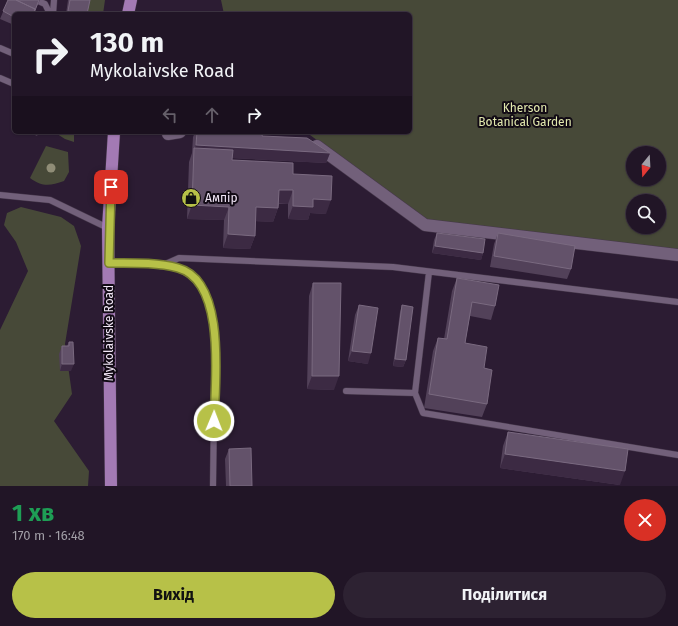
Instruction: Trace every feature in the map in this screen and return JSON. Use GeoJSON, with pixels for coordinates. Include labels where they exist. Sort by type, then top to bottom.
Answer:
{"type":"FeatureCollection","features":[{"type":"Feature","properties":{"kind":"main road"},"geometry":{"type":"LineString","coordinates":[[128,12],[130,0]]}},
{"type":"Feature","properties":{"kind":"main road","name":"Mykolaivske Road"},"geometry":{"type":"LineString","coordinates":[[111,486],[108,228],[114,134]]}},
{"type":"Feature","properties":{"kind":"street"},"geometry":{"type":"LineString","coordinates":[[308,144],[316,145],[425,225],[678,254]]}},
{"type":"Feature","properties":{"kind":"lane"},"geometry":{"type":"LineString","coordinates":[[36,0],[45,4],[49,12]]}},
{"type":"Feature","properties":{"kind":"lane"},"geometry":{"type":"LineString","coordinates":[[53,12],[54,0]]}},
{"type":"Feature","properties":{"kind":"lane"},"geometry":{"type":"LineString","coordinates":[[0,48],[12,53]]}},
{"type":"Feature","properties":{"kind":"lane"},"geometry":{"type":"LineString","coordinates":[[0,78],[12,83]]}},
{"type":"Feature","properties":{"kind":"lane"},"geometry":{"type":"LineString","coordinates":[[0,195],[50,200],[108,228]]}},
{"type":"Feature","properties":{"kind":"lane"},"geometry":{"type":"LineString","coordinates":[[161,266],[179,258],[393,267],[678,302]]}},
{"type":"Feature","properties":{"kind":"lane"},"geometry":{"type":"LineString","coordinates":[[109,263],[180,268],[193,276],[205,293],[212,313],[216,336],[213,486]]}},
{"type":"Feature","properties":{"kind":"lane"},"geometry":{"type":"LineString","coordinates":[[429,272],[415,393],[423,413],[678,455]]}},
{"type":"Feature","properties":{"kind":"lane"},"geometry":{"type":"LineString","coordinates":[[346,391],[415,393]]}},
{"type":"Feature","properties":{"kind":"green space"},"geometry":{"type":"Polygon","coordinates":[[[88,0],[105,0],[103,12],[85,12],[88,0]]]}},
{"type":"Feature","properties":{"kind":"green space","name":"Kherson Botanical Garden"},"geometry":{"type":"Polygon","coordinates":[[[221,0],[678,0],[678,249],[426,221],[309,134],[412,134],[412,12],[224,12],[221,0]]]}},
{"type":"Feature","properties":{"kind":"green space"},"geometry":{"type":"Polygon","coordinates":[[[57,134],[74,134],[74,142],[57,134]]]}},
{"type":"Feature","properties":{"kind":"green space"},"geometry":{"type":"Polygon","coordinates":[[[46,146],[68,152],[69,172],[64,181],[46,185],[38,183],[30,178],[46,146]]]}},
{"type":"Feature","properties":{"kind":"green space"},"geometry":{"type":"Polygon","coordinates":[[[21,207],[61,217],[74,226],[81,246],[65,344],[72,394],[54,421],[89,471],[88,486],[0,486],[0,330],[28,271],[16,242],[4,225],[7,213],[21,207]]]}},
{"type":"Feature","properties":{"kind":"building"},"geometry":{"type":"Polygon","coordinates":[[[8,0],[16,0],[35,9],[34,12],[12,12],[12,16],[3,11],[8,0]]]}},
{"type":"Feature","properties":{"kind":"building"},"geometry":{"type":"Polygon","coordinates":[[[16,0],[39,0],[34,12],[35,9],[16,0]]]}},
{"type":"Feature","properties":{"kind":"building"},"geometry":{"type":"Polygon","coordinates":[[[70,0],[90,0],[87,12],[68,11],[70,0]]]}},
{"type":"Feature","properties":{"kind":"building"},"geometry":{"type":"Polygon","coordinates":[[[197,134],[262,134],[262,136],[307,138],[330,153],[196,145],[197,134]]]}},
{"type":"Feature","properties":{"kind":"building"},"geometry":{"type":"Polygon","coordinates":[[[194,148],[233,150],[232,160],[293,163],[293,174],[332,176],[331,200],[313,199],[313,207],[293,206],[293,190],[279,190],[278,208],[256,207],[255,236],[228,234],[229,207],[192,205],[194,148]]]}},
{"type":"Feature","properties":{"kind":"building"},"geometry":{"type":"Polygon","coordinates":[[[437,233],[485,239],[483,253],[435,246],[437,233]]]}},
{"type":"Feature","properties":{"kind":"building"},"geometry":{"type":"Polygon","coordinates":[[[498,233],[575,246],[571,269],[494,256],[498,233]]]}},
{"type":"Feature","properties":{"kind":"building"},"geometry":{"type":"Polygon","coordinates":[[[457,278],[499,285],[495,306],[472,302],[465,343],[487,347],[484,368],[492,370],[487,404],[429,394],[438,338],[447,339],[457,278]]]}},
{"type":"Feature","properties":{"kind":"building"},"geometry":{"type":"Polygon","coordinates":[[[313,283],[341,283],[339,376],[312,376],[313,283]]]}},
{"type":"Feature","properties":{"kind":"building"},"geometry":{"type":"Polygon","coordinates":[[[359,305],[378,308],[371,353],[352,351],[359,305]]]}},
{"type":"Feature","properties":{"kind":"building"},"geometry":{"type":"Polygon","coordinates":[[[402,305],[413,307],[406,360],[395,359],[402,305]]]}},
{"type":"Feature","properties":{"kind":"building"},"geometry":{"type":"Polygon","coordinates":[[[69,342],[73,342],[74,364],[62,364],[62,346],[69,346],[69,342]]]}},
{"type":"Feature","properties":{"kind":"building"},"geometry":{"type":"Polygon","coordinates":[[[508,432],[628,449],[625,471],[505,454],[508,432]]]}},
{"type":"Feature","properties":{"kind":"building"},"geometry":{"type":"Polygon","coordinates":[[[251,448],[252,486],[230,486],[229,449],[251,448]]]}},
{"type":"Feature","properties":{"kind":"place","name":"Ампір"},"geometry":{"type":"Point","coordinates":[191,198]}},
{"type":"Feature","properties":{"kind":"route"},"geometry":{"type":"LineString","coordinates":[[111,187],[108,228],[109,263],[180,268],[193,276],[205,293],[212,313],[216,336],[214,421]]}}]}
